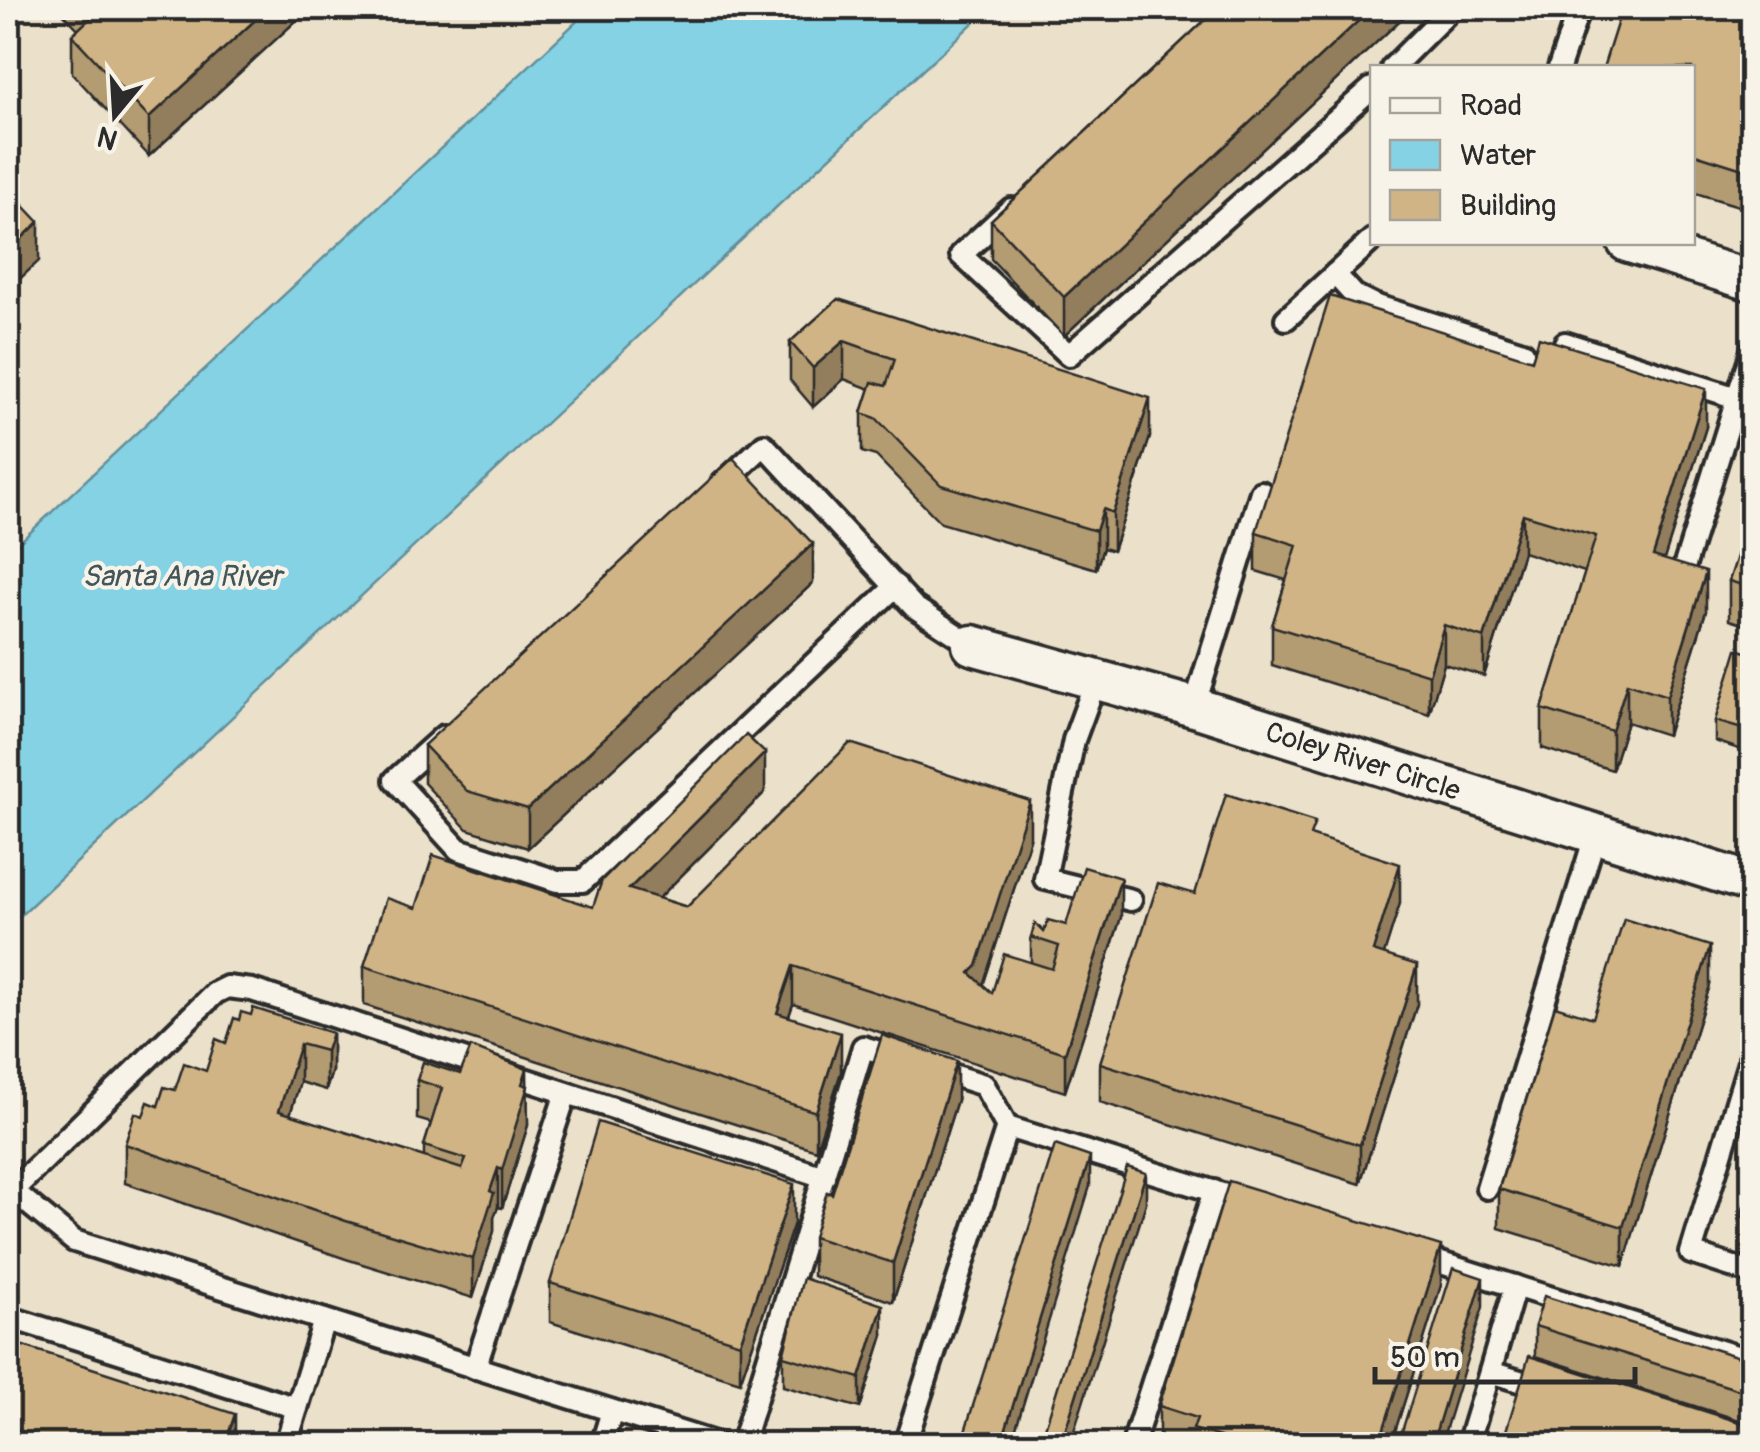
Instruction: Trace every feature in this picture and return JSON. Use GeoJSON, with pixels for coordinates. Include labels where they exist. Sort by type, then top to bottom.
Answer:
{"type":"FeatureCollection","features":[{"type":"Feature","properties":{"kind":"street"},"geometry":{"type":"LineString","coordinates":[[1637,245],[1752,281]]}},
{"type":"Feature","properties":{"kind":"street","name":"Coley River Circle"},"geometry":{"type":"LineString","coordinates":[[972,645],[1194,707],[1752,882]]}},
{"type":"Feature","properties":{"kind":"lane"},"geometry":{"type":"LineString","coordinates":[[1395,65],[1452,8]]}},
{"type":"Feature","properties":{"kind":"lane"},"geometry":{"type":"LineString","coordinates":[[1560,65],[1578,8]]}},
{"type":"Feature","properties":{"kind":"lane"},"geometry":{"type":"LineString","coordinates":[[1031,190],[961,255],[1070,355],[1370,95]]}},
{"type":"Feature","properties":{"kind":"lane"},"geometry":{"type":"LineString","coordinates":[[1286,319],[1370,242]]}},
{"type":"Feature","properties":{"kind":"lane"},"geometry":{"type":"LineString","coordinates":[[1335,274],[1354,295],[1374,304],[1523,352]]}},
{"type":"Feature","properties":{"kind":"lane"},"geometry":{"type":"LineString","coordinates":[[1564,343],[1737,398]]}},
{"type":"Feature","properties":{"kind":"lane"},"geometry":{"type":"LineString","coordinates":[[1682,574],[1752,351]]}},
{"type":"Feature","properties":{"kind":"lane"},"geometry":{"type":"LineString","coordinates":[[705,499],[764,446],[914,607],[972,645]]}},
{"type":"Feature","properties":{"kind":"lane"},"geometry":{"type":"LineString","coordinates":[[1194,707],[1261,492]]}},
{"type":"Feature","properties":{"kind":"lane"},"geometry":{"type":"LineString","coordinates":[[454,727],[396,780],[458,849],[556,881],[583,881],[896,586]]}},
{"type":"Feature","properties":{"kind":"lane"},"geometry":{"type":"LineString","coordinates":[[1096,680],[1074,740],[1045,879],[1131,900]]}},
{"type":"Feature","properties":{"kind":"lane"},"geometry":{"type":"LineString","coordinates":[[1487,1188],[1596,833]]}},
{"type":"Feature","properties":{"kind":"lane"},"geometry":{"type":"LineString","coordinates":[[718,1444],[74,1241],[10,1192],[215,993],[227,987],[252,990],[824,1176]]}},
{"type":"Feature","properties":{"kind":"lane"},"geometry":{"type":"LineString","coordinates":[[742,1444],[864,1047],[984,1085],[1007,1126],[1270,1209]]}},
{"type":"Feature","properties":{"kind":"lane"},"geometry":{"type":"LineString","coordinates":[[1752,1052],[1692,1253],[1752,1273]]}},
{"type":"Feature","properties":{"kind":"lane"},"geometry":{"type":"LineString","coordinates":[[475,1368],[566,1093]]}},
{"type":"Feature","properties":{"kind":"lane"},"geometry":{"type":"LineString","coordinates":[[905,1444],[1007,1126]]}},
{"type":"Feature","properties":{"kind":"lane"},"geometry":{"type":"LineString","coordinates":[[1133,1444],[1214,1191]]}},
{"type":"Feature","properties":{"kind":"lane"},"geometry":{"type":"LineString","coordinates":[[1402,1250],[1752,1361]]}},
{"type":"Feature","properties":{"kind":"lane"},"geometry":{"type":"LineString","coordinates":[[1468,1444],[1515,1286]]}},
{"type":"Feature","properties":{"kind":"lane"},"geometry":{"type":"LineString","coordinates":[[8,1317],[297,1408]]}},
{"type":"Feature","properties":{"kind":"lane"},"geometry":{"type":"LineString","coordinates":[[286,1444],[324,1320]]}},
{"type":"Feature","properties":{"kind":"lane"},"geometry":{"type":"LineString","coordinates":[[1490,1372],[1564,1394]]}},
{"type":"Feature","properties":{"kind":"lane"},"geometry":{"type":"LineString","coordinates":[[602,1444],[612,1411]]}},
{"type":"Feature","properties":{"kind":"water","name":"Santa Ana River"},"geometry":{"type":"Polygon","coordinates":[[[591,8],[989,8],[8,927],[8,553],[591,8]]]}},
{"type":"Feature","properties":{"kind":"building"},"geometry":{"type":"Polygon","coordinates":[[[94,8],[268,8],[149,118],[72,35],[97,12],[94,8]]]}},
{"type":"Feature","properties":{"kind":"building"},"geometry":{"type":"Polygon","coordinates":[[[1218,8],[1372,8],[1064,297],[991,220],[1218,8]]]}},
{"type":"Feature","properties":{"kind":"building"},"geometry":{"type":"Polygon","coordinates":[[[1622,8],[1752,8],[1752,172],[1695,154],[1695,65],[1604,65],[1622,8]]]}},
{"type":"Feature","properties":{"kind":"building"},"geometry":{"type":"Polygon","coordinates":[[[8,189],[39,222],[8,251],[8,189]]]}},
{"type":"Feature","properties":{"kind":"building"},"geometry":{"type":"Polygon","coordinates":[[[1330,296],[1532,360],[1539,337],[1706,389],[1653,556],[1706,572],[1667,696],[1627,683],[1612,731],[1542,709],[1596,536],[1523,514],[1484,638],[1444,625],[1429,675],[1272,626],[1297,545],[1256,532],[1330,296]]]}},
{"type":"Feature","properties":{"kind":"building"},"geometry":{"type":"Polygon","coordinates":[[[838,299],[1150,398],[1113,513],[1103,509],[1096,531],[941,485],[876,418],[862,413],[872,382],[886,386],[895,359],[844,341],[813,368],[790,342],[838,299]]]}},
{"type":"Feature","properties":{"kind":"building"},"geometry":{"type":"Polygon","coordinates":[[[733,458],[813,544],[528,809],[467,791],[424,745],[733,458]]]}},
{"type":"Feature","properties":{"kind":"building"},"geometry":{"type":"Polygon","coordinates":[[[1738,553],[1752,558],[1752,588],[1729,581],[1738,553]]]}},
{"type":"Feature","properties":{"kind":"building"},"geometry":{"type":"Polygon","coordinates":[[[1737,649],[1752,654],[1752,694],[1742,729],[1715,721],[1737,649]]]}},
{"type":"Feature","properties":{"kind":"building"},"geometry":{"type":"Polygon","coordinates":[[[746,735],[765,753],[629,889],[687,907],[850,743],[1030,801],[977,966],[970,973],[992,993],[1004,954],[1052,969],[1059,946],[1031,937],[1035,923],[1044,932],[1048,920],[1066,925],[1084,867],[1121,878],[1065,1053],[793,966],[777,1013],[841,1033],[816,1112],[364,966],[386,898],[416,908],[433,855],[593,907],[602,880],[746,735]]]}},
{"type":"Feature","properties":{"kind":"building"},"geometry":{"type":"Polygon","coordinates":[[[1226,794],[1315,822],[1310,835],[1400,864],[1373,951],[1417,965],[1360,1145],[1100,1063],[1158,883],[1195,894],[1226,794]]]}},
{"type":"Feature","properties":{"kind":"building"},"geometry":{"type":"Polygon","coordinates":[[[1624,919],[1710,946],[1623,1227],[1499,1189],[1555,1006],[1593,1018],[1624,919]]]}},
{"type":"Feature","properties":{"kind":"building"},"geometry":{"type":"Polygon","coordinates":[[[253,1008],[332,1033],[326,1051],[300,1044],[279,1111],[462,1169],[466,1159],[424,1146],[442,1088],[417,1080],[423,1062],[460,1074],[471,1047],[527,1069],[522,1084],[528,1086],[502,1170],[498,1168],[490,1191],[494,1193],[473,1259],[346,1221],[125,1144],[135,1113],[143,1116],[148,1102],[158,1106],[164,1087],[175,1090],[184,1063],[206,1071],[216,1039],[226,1043],[234,1018],[239,1020],[241,1012],[251,1015],[253,1008]]]}},
{"type":"Feature","properties":{"kind":"building"},"geometry":{"type":"Polygon","coordinates":[[[882,1035],[957,1061],[893,1263],[813,1237],[827,1192],[832,1194],[882,1035]]]}},
{"type":"Feature","properties":{"kind":"building"},"geometry":{"type":"Polygon","coordinates":[[[598,1122],[794,1184],[740,1343],[550,1283],[598,1122]]]}},
{"type":"Feature","properties":{"kind":"building"},"geometry":{"type":"Polygon","coordinates":[[[1055,1145],[1090,1157],[1001,1444],[961,1444],[1055,1145]]]}},
{"type":"Feature","properties":{"kind":"building"},"geometry":{"type":"Polygon","coordinates":[[[1127,1167],[1146,1173],[1061,1444],[1040,1444],[1127,1167]]]}},
{"type":"Feature","properties":{"kind":"building"},"geometry":{"type":"Polygon","coordinates":[[[1752,1178],[1752,1220],[1741,1216],[1752,1178]]]}},
{"type":"Feature","properties":{"kind":"building"},"geometry":{"type":"Polygon","coordinates":[[[1229,1181],[1441,1246],[1379,1444],[1244,1444],[1193,1429],[1197,1418],[1159,1406],[1229,1181]]]}},
{"type":"Feature","properties":{"kind":"building"},"geometry":{"type":"Polygon","coordinates":[[[1453,1268],[1483,1278],[1432,1444],[1398,1444],[1453,1268]]]}},
{"type":"Feature","properties":{"kind":"building"},"geometry":{"type":"Polygon","coordinates":[[[803,1278],[883,1305],[860,1378],[783,1356],[803,1278]]]}},
{"type":"Feature","properties":{"kind":"building"},"geometry":{"type":"Polygon","coordinates":[[[1544,1296],[1752,1361],[1752,1394],[1535,1326],[1544,1296]]]}},
{"type":"Feature","properties":{"kind":"building"},"geometry":{"type":"Polygon","coordinates":[[[8,1341],[235,1414],[225,1444],[62,1444],[8,1427],[8,1341]]]}},
{"type":"Feature","properties":{"kind":"building"},"geometry":{"type":"Polygon","coordinates":[[[1529,1356],[1752,1426],[1752,1444],[1502,1444],[1529,1356]]]}}]}
